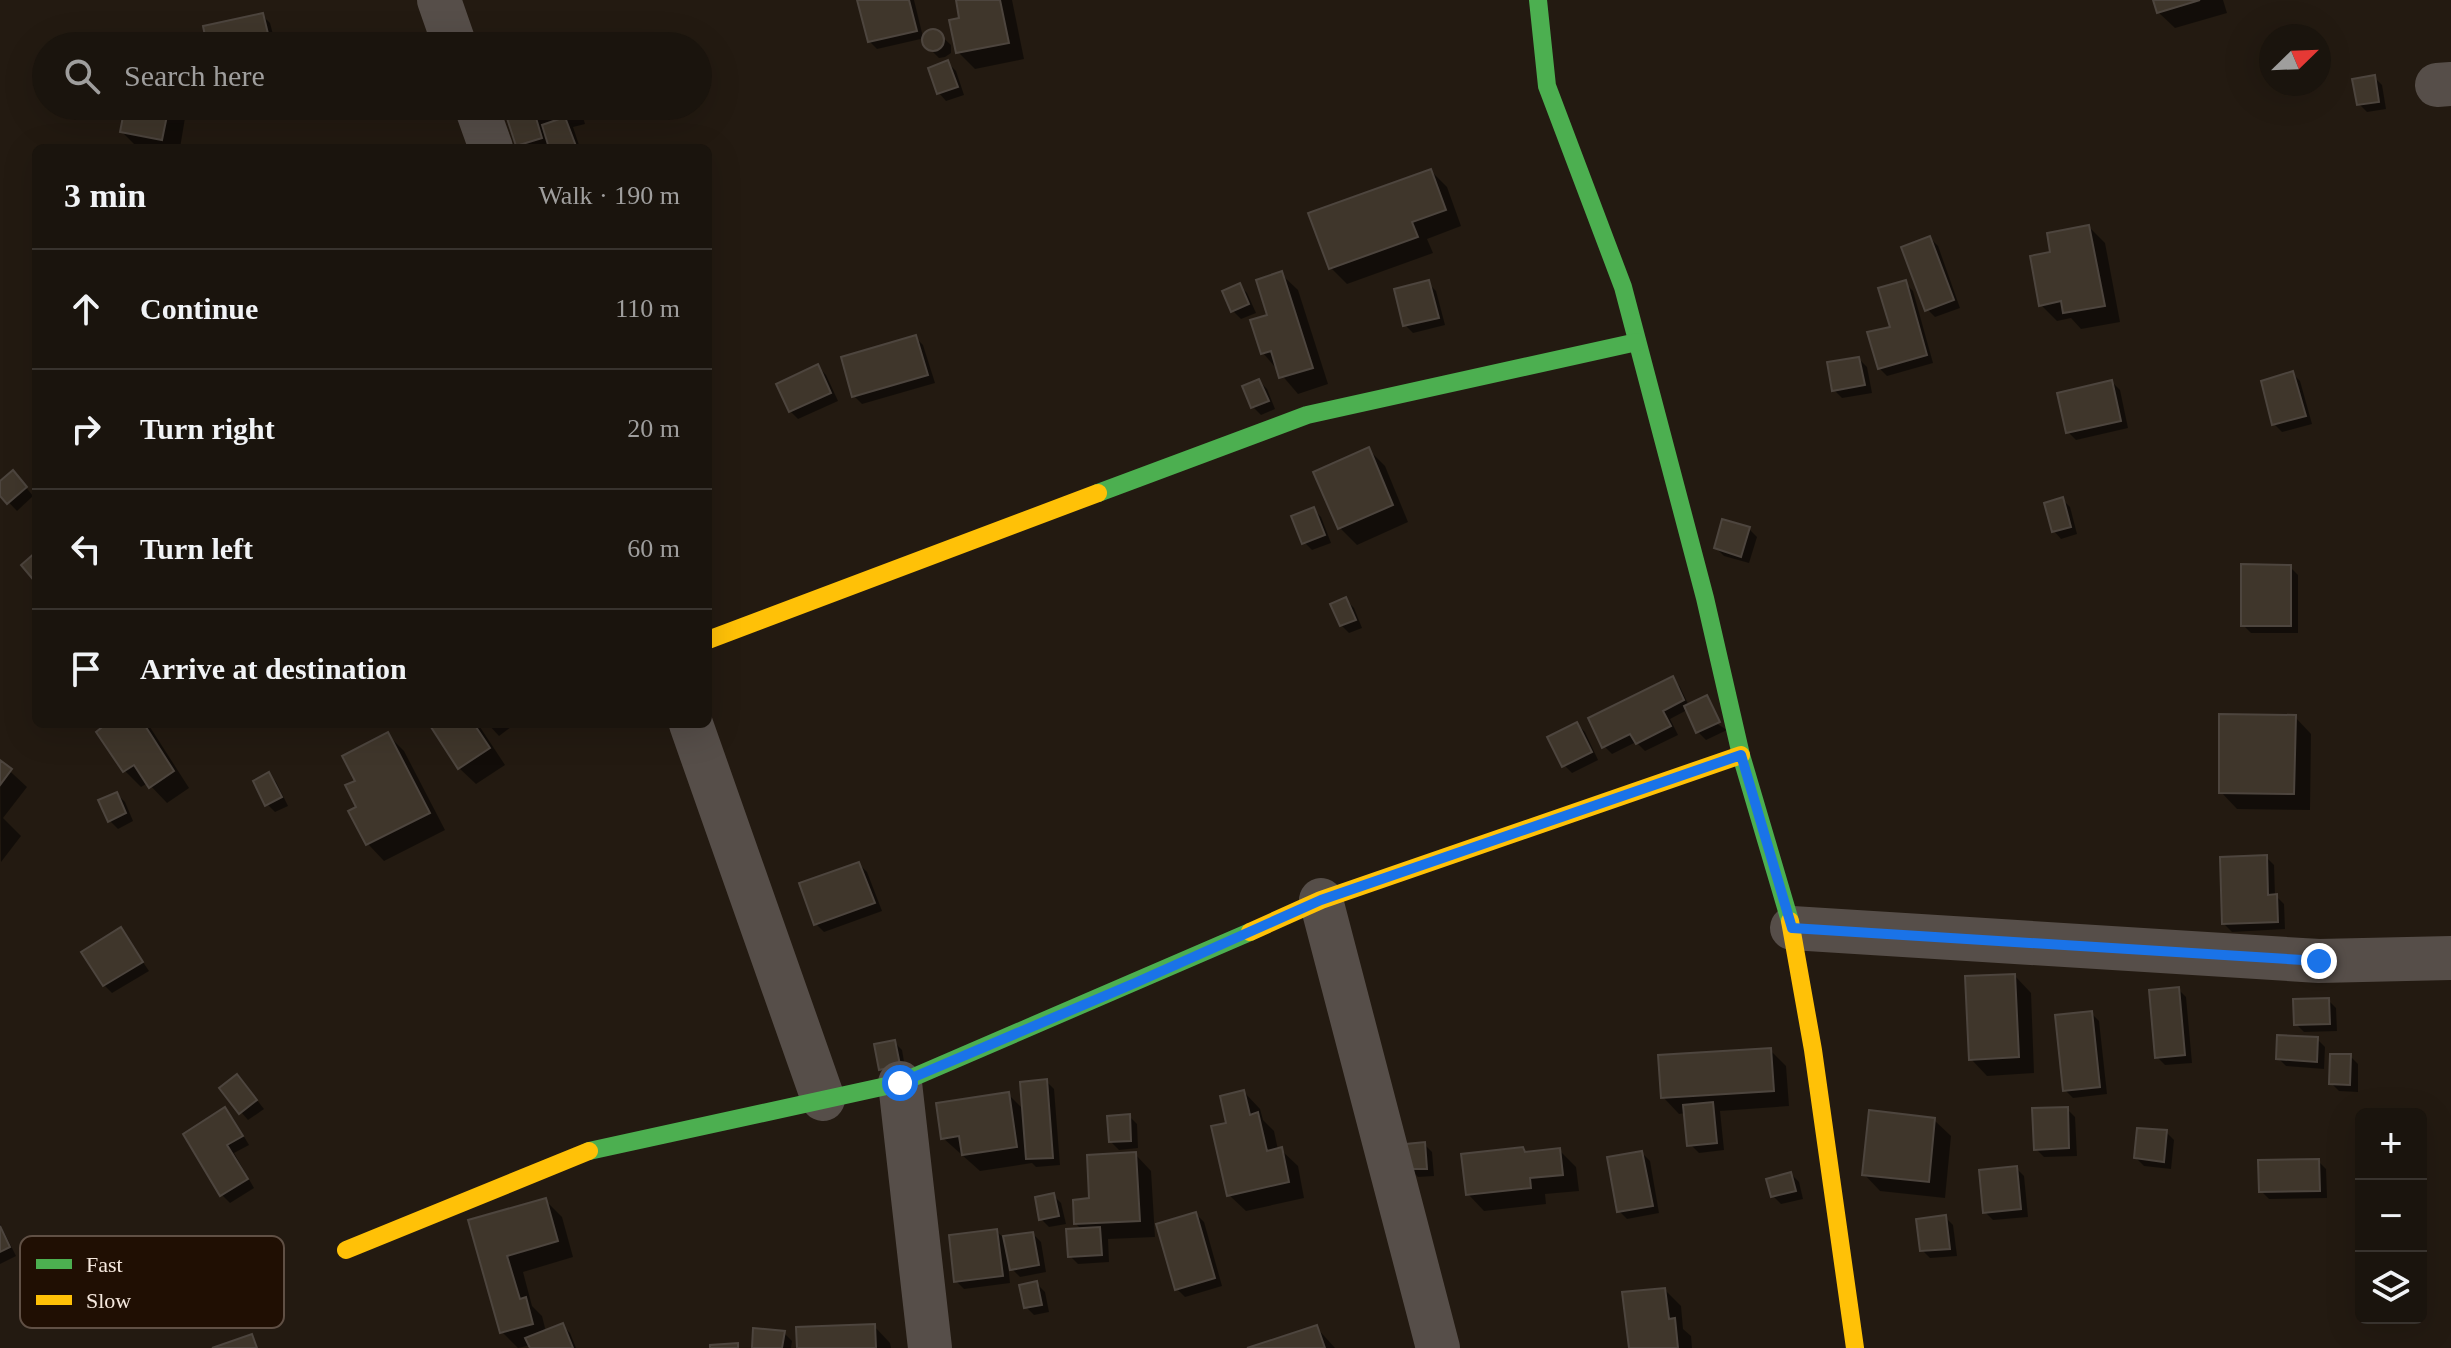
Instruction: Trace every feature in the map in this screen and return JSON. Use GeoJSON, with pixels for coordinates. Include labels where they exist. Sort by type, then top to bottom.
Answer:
{"type":"FeatureCollection","features":[{"type":"Feature","properties":{"kind":"street"},"geometry":{"type":"LineString","coordinates":[[439,0],[450,32]]}},
{"type":"Feature","properties":{"kind":"street"},"geometry":{"type":"LineString","coordinates":[[1538,0],[1547,86],[1623,287],[1705,598],[1741,755],[1792,928],[1813,1050],[1855,1348]]}},
{"type":"Feature","properties":{"kind":"street"},"geometry":{"type":"LineString","coordinates":[[481,120],[490,144]]}},
{"type":"Feature","properties":{"kind":"street"},"geometry":{"type":"LineString","coordinates":[[712,638],[1307,415],[1637,342]]}},
{"type":"Feature","properties":{"kind":"street"},"geometry":{"type":"LineString","coordinates":[[692,728],[823,1099]]}},
{"type":"Feature","properties":{"kind":"street"},"geometry":{"type":"LineString","coordinates":[[346,1250],[592,1150],[900,1083],[1321,900],[1741,755]]}},
{"type":"Feature","properties":{"kind":"street"},"geometry":{"type":"LineString","coordinates":[[1321,900],[1438,1348]]}},
{"type":"Feature","properties":{"kind":"street"},"geometry":{"type":"LineString","coordinates":[[1792,928],[2319,961],[2451,958]]}},
{"type":"Feature","properties":{"kind":"street"},"geometry":{"type":"LineString","coordinates":[[900,1083],[930,1348]]}},
{"type":"Feature","properties":{"kind":"building"},"geometry":{"type":"Polygon","coordinates":[[[857,0],[909,0],[917,31],[868,42],[857,0]]]}},
{"type":"Feature","properties":{"kind":"building"},"geometry":{"type":"Polygon","coordinates":[[[956,0],[1000,0],[1009,43],[956,53],[949,20],[959,18],[956,0]]]}},
{"type":"Feature","properties":{"kind":"building"},"geometry":{"type":"Polygon","coordinates":[[[2153,0],[2200,0],[2157,13],[2153,0]]]}},
{"type":"Feature","properties":{"kind":"building"},"geometry":{"type":"Polygon","coordinates":[[[263,13],[268,32],[204,32],[203,26],[263,13]]]}},
{"type":"Feature","properties":{"kind":"building"},"geometry":{"type":"Polygon","coordinates":[[[933,29],[941,32],[944,40],[941,48],[933,51],[925,48],[922,40],[925,32],[933,29]]]}},
{"type":"Feature","properties":{"kind":"building"},"geometry":{"type":"Polygon","coordinates":[[[948,60],[958,87],[937,94],[928,68],[948,60]]]}},
{"type":"Feature","properties":{"kind":"building"},"geometry":{"type":"Polygon","coordinates":[[[2375,75],[2379,102],[2357,105],[2352,79],[2375,75]]]}},
{"type":"Feature","properties":{"kind":"building"},"geometry":{"type":"Polygon","coordinates":[[[122,120],[166,120],[162,140],[120,132],[122,120]]]}},
{"type":"Feature","properties":{"kind":"building"},"geometry":{"type":"Polygon","coordinates":[[[508,120],[537,120],[542,138],[515,144],[508,120]]]}},
{"type":"Feature","properties":{"kind":"building"},"geometry":{"type":"Polygon","coordinates":[[[566,120],[575,144],[548,144],[542,125],[566,120]]]}},
{"type":"Feature","properties":{"kind":"building"},"geometry":{"type":"Polygon","coordinates":[[[1431,169],[1446,210],[1412,222],[1418,237],[1329,269],[1308,213],[1431,169]]]}},
{"type":"Feature","properties":{"kind":"building"},"geometry":{"type":"Polygon","coordinates":[[[2089,225],[2105,306],[2063,313],[2061,301],[2039,306],[2030,256],[2050,252],[2047,233],[2089,225]]]}},
{"type":"Feature","properties":{"kind":"building"},"geometry":{"type":"Polygon","coordinates":[[[1930,236],[1954,300],[1925,311],[1901,247],[1930,236]]]}},
{"type":"Feature","properties":{"kind":"building"},"geometry":{"type":"Polygon","coordinates":[[[1282,271],[1313,368],[1279,378],[1271,351],[1261,354],[1250,320],[1267,315],[1256,280],[1282,271]]]}},
{"type":"Feature","properties":{"kind":"building"},"geometry":{"type":"Polygon","coordinates":[[[1429,280],[1439,318],[1403,326],[1394,289],[1429,280]]]}},
{"type":"Feature","properties":{"kind":"building"},"geometry":{"type":"Polygon","coordinates":[[[1906,280],[1927,355],[1878,369],[1867,332],[1890,327],[1878,288],[1906,280]]]}},
{"type":"Feature","properties":{"kind":"building"},"geometry":{"type":"Polygon","coordinates":[[[1240,283],[1249,304],[1231,312],[1222,291],[1240,283]]]}},
{"type":"Feature","properties":{"kind":"building"},"geometry":{"type":"Polygon","coordinates":[[[916,335],[928,375],[852,397],[841,357],[916,335]]]}},
{"type":"Feature","properties":{"kind":"building"},"geometry":{"type":"Polygon","coordinates":[[[1859,357],[1865,385],[1832,391],[1827,362],[1859,357]]]}},
{"type":"Feature","properties":{"kind":"building"},"geometry":{"type":"Polygon","coordinates":[[[818,364],[831,393],[789,412],[776,384],[818,364]]]}},
{"type":"Feature","properties":{"kind":"building"},"geometry":{"type":"Polygon","coordinates":[[[2293,371],[2306,416],[2272,425],[2261,381],[2293,371]]]}},
{"type":"Feature","properties":{"kind":"building"},"geometry":{"type":"Polygon","coordinates":[[[1259,379],[1269,401],[1251,408],[1242,386],[1259,379]]]}},
{"type":"Feature","properties":{"kind":"building"},"geometry":{"type":"Polygon","coordinates":[[[2112,380],[2121,421],[2066,433],[2057,393],[2112,380]]]}},
{"type":"Feature","properties":{"kind":"building"},"geometry":{"type":"Polygon","coordinates":[[[1369,447],[1393,505],[1338,529],[1313,472],[1369,447]]]}},
{"type":"Feature","properties":{"kind":"building"},"geometry":{"type":"Polygon","coordinates":[[[13,470],[27,487],[7,504],[0,496],[0,481],[13,470]]]}},
{"type":"Feature","properties":{"kind":"building"},"geometry":{"type":"Polygon","coordinates":[[[2063,497],[2071,527],[2052,532],[2044,503],[2063,497]]]}},
{"type":"Feature","properties":{"kind":"building"},"geometry":{"type":"Polygon","coordinates":[[[1314,507],[1325,535],[1302,544],[1291,516],[1314,507]]]}},
{"type":"Feature","properties":{"kind":"building"},"geometry":{"type":"Polygon","coordinates":[[[1722,519],[1750,527],[1741,557],[1714,548],[1722,519]]]}},
{"type":"Feature","properties":{"kind":"building"},"geometry":{"type":"Polygon","coordinates":[[[32,555],[32,578],[21,565],[32,555]]]}},
{"type":"Feature","properties":{"kind":"building"},"geometry":{"type":"Polygon","coordinates":[[[2241,564],[2291,565],[2291,626],[2241,626],[2241,564]]]}},
{"type":"Feature","properties":{"kind":"building"},"geometry":{"type":"Polygon","coordinates":[[[1346,597],[1356,620],[1340,626],[1330,604],[1346,597]]]}},
{"type":"Feature","properties":{"kind":"building"},"geometry":{"type":"Polygon","coordinates":[[[1673,676],[1684,700],[1663,711],[1671,726],[1636,744],[1630,734],[1602,748],[1588,718],[1673,676]]]}},
{"type":"Feature","properties":{"kind":"building"},"geometry":{"type":"Polygon","coordinates":[[[1707,695],[1720,722],[1696,733],[1684,706],[1707,695]]]}},
{"type":"Feature","properties":{"kind":"building"},"geometry":{"type":"Polygon","coordinates":[[[2219,714],[2296,715],[2294,794],[2219,793],[2219,714]]]}},
{"type":"Feature","properties":{"kind":"building"},"geometry":{"type":"Polygon","coordinates":[[[1577,722],[1592,752],[1562,767],[1547,737],[1577,722]]]}},
{"type":"Feature","properties":{"kind":"building"},"geometry":{"type":"Polygon","coordinates":[[[101,728],[147,728],[174,771],[149,788],[134,765],[123,772],[96,732],[101,728]]]}},
{"type":"Feature","properties":{"kind":"building"},"geometry":{"type":"Polygon","coordinates":[[[432,728],[477,728],[490,748],[458,769],[432,728]]]}},
{"type":"Feature","properties":{"kind":"building"},"geometry":{"type":"Polygon","coordinates":[[[388,732],[430,813],[366,845],[348,811],[356,807],[345,785],[355,781],[342,756],[388,732]]]}},
{"type":"Feature","properties":{"kind":"building"},"geometry":{"type":"Polygon","coordinates":[[[0,760],[12,769],[0,785],[0,760]]]}},
{"type":"Feature","properties":{"kind":"building"},"geometry":{"type":"Polygon","coordinates":[[[269,772],[282,797],[265,806],[253,781],[269,772]]]}},
{"type":"Feature","properties":{"kind":"building"},"geometry":{"type":"Polygon","coordinates":[[[117,792],[126,813],[108,822],[98,800],[117,792]]]}},
{"type":"Feature","properties":{"kind":"building"},"geometry":{"type":"Polygon","coordinates":[[[2267,855],[2268,895],[2277,894],[2278,922],[2222,924],[2220,857],[2267,855]]]}},
{"type":"Feature","properties":{"kind":"building"},"geometry":{"type":"Polygon","coordinates":[[[859,862],[875,903],[814,925],[799,883],[859,862]]]}},
{"type":"Feature","properties":{"kind":"building"},"geometry":{"type":"Polygon","coordinates":[[[121,927],[143,962],[103,986],[81,952],[121,927]]]}},
{"type":"Feature","properties":{"kind":"building"},"geometry":{"type":"Polygon","coordinates":[[[2015,974],[2019,1057],[1969,1060],[1965,976],[2015,974]]]}},
{"type":"Feature","properties":{"kind":"building"},"geometry":{"type":"Polygon","coordinates":[[[2179,987],[2185,1055],[2155,1058],[2149,990],[2179,987]]]}},
{"type":"Feature","properties":{"kind":"building"},"geometry":{"type":"Polygon","coordinates":[[[2329,998],[2330,1024],[2294,1025],[2293,999],[2329,998]]]}},
{"type":"Feature","properties":{"kind":"building"},"geometry":{"type":"Polygon","coordinates":[[[2092,1011],[2100,1087],[2063,1091],[2055,1015],[2092,1011]]]}},
{"type":"Feature","properties":{"kind":"building"},"geometry":{"type":"Polygon","coordinates":[[[2277,1035],[2318,1037],[2317,1062],[2276,1059],[2277,1035]]]}},
{"type":"Feature","properties":{"kind":"building"},"geometry":{"type":"Polygon","coordinates":[[[895,1040],[900,1065],[879,1070],[874,1044],[895,1040]]]}},
{"type":"Feature","properties":{"kind":"building"},"geometry":{"type":"Polygon","coordinates":[[[1771,1048],[1774,1091],[1661,1098],[1658,1055],[1771,1048]]]}},
{"type":"Feature","properties":{"kind":"building"},"geometry":{"type":"Polygon","coordinates":[[[2330,1054],[2351,1054],[2350,1085],[2329,1084],[2330,1054]]]}},
{"type":"Feature","properties":{"kind":"building"},"geometry":{"type":"Polygon","coordinates":[[[237,1074],[257,1100],[239,1114],[219,1088],[237,1074]]]}},
{"type":"Feature","properties":{"kind":"building"},"geometry":{"type":"Polygon","coordinates":[[[1047,1079],[1053,1158],[1026,1159],[1020,1082],[1047,1079]]]}},
{"type":"Feature","properties":{"kind":"building"},"geometry":{"type":"Polygon","coordinates":[[[1244,1090],[1250,1115],[1258,1112],[1267,1151],[1282,1147],[1289,1182],[1227,1196],[1211,1126],[1226,1123],[1220,1096],[1244,1090]]]}},
{"type":"Feature","properties":{"kind":"building"},"geometry":{"type":"Polygon","coordinates":[[[1009,1092],[1017,1147],[962,1155],[959,1136],[941,1139],[936,1103],[1009,1092]]]}},
{"type":"Feature","properties":{"kind":"building"},"geometry":{"type":"Polygon","coordinates":[[[1713,1102],[1717,1143],[1687,1146],[1683,1105],[1713,1102]]]}},
{"type":"Feature","properties":{"kind":"building"},"geometry":{"type":"Polygon","coordinates":[[[225,1107],[243,1136],[227,1145],[248,1179],[220,1196],[183,1134],[225,1107]]]}},
{"type":"Feature","properties":{"kind":"building"},"geometry":{"type":"Polygon","coordinates":[[[2068,1107],[2069,1148],[2034,1150],[2032,1108],[2068,1107]]]}},
{"type":"Feature","properties":{"kind":"building"},"geometry":{"type":"Polygon","coordinates":[[[1869,1110],[1935,1118],[1929,1182],[1862,1175],[1869,1110]]]}},
{"type":"Feature","properties":{"kind":"building"},"geometry":{"type":"Polygon","coordinates":[[[1130,1114],[1131,1141],[1109,1142],[1107,1116],[1130,1114]]]}},
{"type":"Feature","properties":{"kind":"building"},"geometry":{"type":"Polygon","coordinates":[[[2137,1128],[2167,1130],[2164,1162],[2134,1158],[2137,1128]]]}},
{"type":"Feature","properties":{"kind":"building"},"geometry":{"type":"Polygon","coordinates":[[[1425,1142],[1427,1169],[1408,1169],[1406,1144],[1425,1142]]]}},
{"type":"Feature","properties":{"kind":"building"},"geometry":{"type":"Polygon","coordinates":[[[1523,1147],[1525,1152],[1560,1148],[1563,1175],[1530,1178],[1531,1188],[1466,1195],[1461,1154],[1523,1147]]]}},
{"type":"Feature","properties":{"kind":"building"},"geometry":{"type":"Polygon","coordinates":[[[1642,1151],[1653,1206],[1617,1212],[1607,1157],[1642,1151]]]}},
{"type":"Feature","properties":{"kind":"building"},"geometry":{"type":"Polygon","coordinates":[[[1136,1152],[1140,1221],[1074,1224],[1073,1200],[1089,1198],[1087,1155],[1136,1152]]]}},
{"type":"Feature","properties":{"kind":"building"},"geometry":{"type":"Polygon","coordinates":[[[2319,1159],[2320,1191],[2259,1192],[2258,1160],[2319,1159]]]}},
{"type":"Feature","properties":{"kind":"building"},"geometry":{"type":"Polygon","coordinates":[[[2017,1166],[2021,1209],[1983,1213],[1979,1170],[2017,1166]]]}},
{"type":"Feature","properties":{"kind":"building"},"geometry":{"type":"Polygon","coordinates":[[[1791,1172],[1796,1191],[1771,1197],[1766,1179],[1791,1172]]]}},
{"type":"Feature","properties":{"kind":"building"},"geometry":{"type":"Polygon","coordinates":[[[1054,1193],[1059,1216],[1039,1220],[1035,1197],[1054,1193]]]}},
{"type":"Feature","properties":{"kind":"building"},"geometry":{"type":"Polygon","coordinates":[[[546,1198],[558,1241],[507,1256],[520,1299],[526,1297],[533,1324],[500,1333],[468,1220],[546,1198]]]}},
{"type":"Feature","properties":{"kind":"building"},"geometry":{"type":"Polygon","coordinates":[[[1196,1212],[1215,1278],[1175,1290],[1156,1224],[1196,1212]]]}},
{"type":"Feature","properties":{"kind":"building"},"geometry":{"type":"Polygon","coordinates":[[[1946,1215],[1950,1249],[1920,1251],[1916,1219],[1946,1215]]]}},
{"type":"Feature","properties":{"kind":"building"},"geometry":{"type":"Polygon","coordinates":[[[0,1226],[10,1247],[0,1252],[0,1226]]]}},
{"type":"Feature","properties":{"kind":"building"},"geometry":{"type":"Polygon","coordinates":[[[1100,1227],[1102,1255],[1068,1257],[1066,1229],[1100,1227]]]}},
{"type":"Feature","properties":{"kind":"building"},"geometry":{"type":"Polygon","coordinates":[[[997,1229],[1003,1276],[954,1282],[949,1235],[997,1229]]]}},
{"type":"Feature","properties":{"kind":"building"},"geometry":{"type":"Polygon","coordinates":[[[1033,1232],[1039,1265],[1010,1270],[1003,1236],[1033,1232]]]}},
{"type":"Feature","properties":{"kind":"building"},"geometry":{"type":"Polygon","coordinates":[[[1037,1281],[1042,1305],[1024,1308],[1019,1285],[1037,1281]]]}},
{"type":"Feature","properties":{"kind":"building"},"geometry":{"type":"Polygon","coordinates":[[[1665,1288],[1669,1319],[1675,1318],[1678,1348],[1629,1348],[1622,1292],[1665,1288]]]}},
{"type":"Feature","properties":{"kind":"building"},"geometry":{"type":"Polygon","coordinates":[[[563,1323],[573,1348],[530,1348],[525,1338],[563,1323]]]}},
{"type":"Feature","properties":{"kind":"building"},"geometry":{"type":"Polygon","coordinates":[[[875,1324],[876,1348],[797,1348],[796,1327],[875,1324]]]}},
{"type":"Feature","properties":{"kind":"building"},"geometry":{"type":"Polygon","coordinates":[[[1317,1325],[1325,1348],[1247,1348],[1317,1325]]]}},
{"type":"Feature","properties":{"kind":"building"},"geometry":{"type":"Polygon","coordinates":[[[753,1328],[785,1331],[782,1348],[752,1348],[753,1328]]]}},
{"type":"Feature","properties":{"kind":"building"},"geometry":{"type":"Polygon","coordinates":[[[252,1334],[257,1348],[212,1348],[252,1334]]]}},
{"type":"Feature","properties":{"kind":"building"},"geometry":{"type":"Polygon","coordinates":[[[738,1343],[738,1348],[710,1348],[710,1345],[738,1343]]]}},
{"type":"Feature","properties":{"kind":"traffic: fast"},"geometry":{"type":"LineString","coordinates":[[1538,0],[1547,86],[1623,287],[1705,598],[1741,755],[1790,921]]}},
{"type":"Feature","properties":{"kind":"traffic: fast"},"geometry":{"type":"LineString","coordinates":[[1098,493],[1307,415],[1637,342]]}},
{"type":"Feature","properties":{"kind":"traffic: fast"},"geometry":{"type":"LineString","coordinates":[[589,1151],[900,1083],[1250,932]]}},
{"type":"Feature","properties":{"kind":"traffic: slow"},"geometry":{"type":"LineString","coordinates":[[712,638],[1098,493]]}},
{"type":"Feature","properties":{"kind":"traffic: slow"},"geometry":{"type":"LineString","coordinates":[[1250,932],[1321,900],[1741,755]]}},
{"type":"Feature","properties":{"kind":"traffic: slow"},"geometry":{"type":"LineString","coordinates":[[1790,921],[1813,1050],[1855,1348]]}},
{"type":"Feature","properties":{"kind":"traffic: slow"},"geometry":{"type":"LineString","coordinates":[[346,1250],[589,1151]]}},
{"type":"Feature","properties":{"kind":"route"},"geometry":{"type":"LineString","coordinates":[[900,1083],[1321,900],[1741,755],[1792,928],[2319,961]]}}]}
